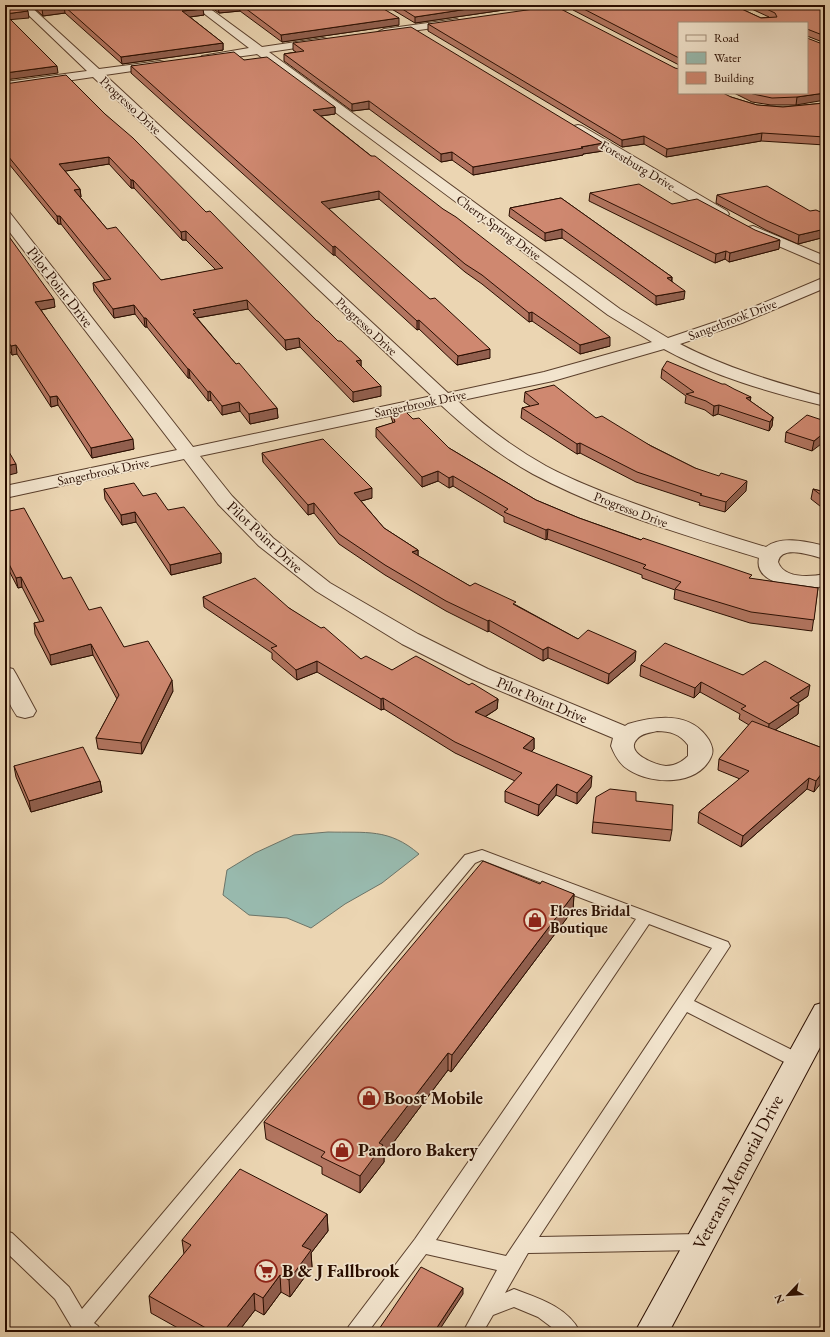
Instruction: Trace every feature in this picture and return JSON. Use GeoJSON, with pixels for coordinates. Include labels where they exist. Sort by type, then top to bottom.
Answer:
{"type":"FeatureCollection","features":[{"type":"Feature","properties":{"kind":"street","name":"Progresso Drive"},"geometry":{"type":"LineString","coordinates":[[23,5],[473,425],[520,458],[562,481],[680,528],[770,555]]}},
{"type":"Feature","properties":{"kind":"street","name":"Cherry Spring Drive"},"geometry":{"type":"LineString","coordinates":[[198,5],[614,312],[641,329],[732,374],[825,402]]}},
{"type":"Feature","properties":{"kind":"street"},"geometry":{"type":"LineString","coordinates":[[518,13],[553,6],[576,5]]}},
{"type":"Feature","properties":{"kind":"street"},"geometry":{"type":"LineString","coordinates":[[553,6],[569,15]]}},
{"type":"Feature","properties":{"kind":"street"},"geometry":{"type":"LineString","coordinates":[[394,17],[433,40]]}},
{"type":"Feature","properties":{"kind":"street"},"geometry":{"type":"LineString","coordinates":[[374,34],[466,21]]}},
{"type":"Feature","properties":{"kind":"street"},"geometry":{"type":"LineString","coordinates":[[197,59],[336,39]]}},
{"type":"Feature","properties":{"kind":"street"},"geometry":{"type":"LineString","coordinates":[[5,86],[174,62]]}},
{"type":"Feature","properties":{"kind":"street","name":"Forestburg Drive"},"geometry":{"type":"LineString","coordinates":[[566,121],[700,202],[737,222],[825,262]]}},
{"type":"Feature","properties":{"kind":"street","name":"Pilot Point Drive"},"geometry":{"type":"LineString","coordinates":[[5,216],[225,500],[266,542],[323,587],[410,639],[480,674],[626,736]]}},
{"type":"Feature","properties":{"kind":"street","name":"Sangerbrook Drive"},"geometry":{"type":"LineString","coordinates":[[5,492],[548,376],[668,343],[736,320],[825,282]]}},
{"type":"Feature","properties":{"kind":"street"},"geometry":{"type":"LineString","coordinates":[[825,553],[815,548],[793,546],[776,550],[770,555],[768,561],[770,567],[775,573],[784,578],[808,583],[825,580]]}},
{"type":"Feature","properties":{"kind":"street"},"geometry":{"type":"LineString","coordinates":[[5,674],[25,711]]}},
{"type":"Feature","properties":{"kind":"street","name":"Veterans Memorial Drive"},"geometry":{"type":"LineString","coordinates":[[652,1332],[699,1242],[825,1012]]}},
{"type":"Feature","properties":{"kind":"lane"},"geometry":{"type":"LineString","coordinates":[[5,1239],[62,1293],[86,1328],[470,859],[482,855],[722,946],[510,1265],[474,1332]]}},
{"type":"Feature","properties":{"kind":"lane"},"geometry":{"type":"LineString","coordinates":[[356,1332],[422,1245],[646,917]]}},
{"type":"Feature","properties":{"kind":"lane"},"geometry":{"type":"LineString","coordinates":[[684,1003],[798,1061]]}},
{"type":"Feature","properties":{"kind":"lane"},"geometry":{"type":"LineString","coordinates":[[524,1245],[699,1242]]}},
{"type":"Feature","properties":{"kind":"lane"},"geometry":{"type":"LineString","coordinates":[[422,1245],[510,1265]]}},
{"type":"Feature","properties":{"kind":"lane"},"geometry":{"type":"LineString","coordinates":[[486,1309],[514,1298],[538,1306],[566,1326],[570,1332]]}},
{"type":"Feature","properties":{"kind":"water"},"geometry":{"type":"Polygon","coordinates":[[[328,832],[366,833],[387,836],[408,846],[419,854],[382,883],[345,904],[311,928],[287,918],[249,915],[223,895],[227,870],[255,853],[294,835],[328,832]]]}},
{"type":"Feature","properties":{"kind":"building"},"geometry":{"type":"Polygon","coordinates":[[[5,5],[22,5],[28,11],[5,14],[5,5]]]}},
{"type":"Feature","properties":{"kind":"building"},"geometry":{"type":"Polygon","coordinates":[[[38,5],[199,5],[203,9],[182,11],[223,43],[121,57],[64,6],[42,9],[38,5]]]}},
{"type":"Feature","properties":{"kind":"building"},"geometry":{"type":"Polygon","coordinates":[[[216,5],[231,5],[218,7],[216,5]]]}},
{"type":"Feature","properties":{"kind":"building"},"geometry":{"type":"Polygon","coordinates":[[[241,5],[377,5],[399,18],[281,35],[241,5]]]}},
{"type":"Feature","properties":{"kind":"building"},"geometry":{"type":"Polygon","coordinates":[[[396,5],[494,5],[415,17],[396,5]]]}},
{"type":"Feature","properties":{"kind":"building"},"geometry":{"type":"Polygon","coordinates":[[[576,5],[733,5],[761,18],[777,17],[775,13],[758,5],[825,5],[825,36],[808,29],[808,22],[678,22],[678,57],[576,5]]]}},
{"type":"Feature","properties":{"kind":"building"},"geometry":{"type":"Polygon","coordinates":[[[555,6],[678,69],[678,94],[725,94],[757,105],[783,107],[825,103],[825,137],[762,133],[667,149],[644,136],[622,140],[428,24],[555,6]]]}},
{"type":"Feature","properties":{"kind":"building"},"geometry":{"type":"Polygon","coordinates":[[[5,14],[57,66],[5,73],[5,14]]]}},
{"type":"Feature","properties":{"kind":"building"},"geometry":{"type":"Polygon","coordinates":[[[411,27],[603,143],[581,147],[583,148],[473,167],[452,152],[441,154],[369,101],[352,104],[284,54],[304,51],[293,43],[411,27]]]}},
{"type":"Feature","properties":{"kind":"building"},"geometry":{"type":"Polygon","coordinates":[[[808,38],[825,45],[825,93],[797,97],[772,98],[753,94],[808,94],[808,38]]]}},
{"type":"Feature","properties":{"kind":"building"},"geometry":{"type":"Polygon","coordinates":[[[234,52],[244,60],[267,57],[335,107],[313,110],[371,156],[375,156],[443,209],[456,217],[610,337],[580,345],[532,312],[529,313],[482,275],[465,264],[379,191],[321,202],[430,299],[435,298],[490,349],[458,356],[419,320],[417,321],[335,246],[333,247],[131,66],[234,52]]]}},
{"type":"Feature","properties":{"kind":"building"},"geometry":{"type":"Polygon","coordinates":[[[66,75],[105,114],[133,138],[206,212],[210,211],[317,321],[361,360],[356,361],[381,386],[353,392],[299,338],[285,340],[247,300],[193,310],[196,313],[193,314],[236,364],[239,363],[277,408],[249,414],[239,402],[222,406],[210,391],[208,392],[134,305],[113,309],[93,283],[111,279],[60,216],[57,216],[8,156],[5,156],[5,84],[66,75]],[[109,157],[59,164],[80,189],[74,190],[107,229],[116,227],[161,280],[223,268],[186,231],[181,232],[133,180],[131,180],[109,157]]]}},
{"type":"Feature","properties":{"kind":"building"},"geometry":{"type":"Polygon","coordinates":[[[639,184],[672,204],[697,199],[755,230],[780,240],[730,253],[726,251],[716,254],[590,193],[639,184]]]}},
{"type":"Feature","properties":{"kind":"building"},"geometry":{"type":"Polygon","coordinates":[[[767,186],[810,211],[816,210],[825,214],[825,229],[799,235],[767,221],[717,195],[767,186]]]}},
{"type":"Feature","properties":{"kind":"building"},"geometry":{"type":"Polygon","coordinates":[[[561,198],[672,277],[667,278],[685,291],[656,296],[562,229],[545,233],[510,208],[561,198]]]}},
{"type":"Feature","properties":{"kind":"building"},"geometry":{"type":"Polygon","coordinates":[[[5,231],[54,299],[35,302],[133,439],[91,448],[57,396],[50,397],[16,345],[11,346],[5,337],[5,231]]]}},
{"type":"Feature","properties":{"kind":"building"},"geometry":{"type":"Polygon","coordinates":[[[667,361],[725,384],[751,397],[746,398],[773,417],[770,422],[719,405],[714,406],[706,401],[686,394],[694,392],[662,369],[667,361]]]}},
{"type":"Feature","properties":{"kind":"building"},"geometry":{"type":"Polygon","coordinates":[[[554,385],[596,418],[602,416],[651,446],[695,468],[719,476],[721,473],[747,481],[726,502],[700,495],[702,494],[637,472],[580,443],[577,444],[522,408],[539,404],[525,392],[554,385]]]}},
{"type":"Feature","properties":{"kind":"building"},"geometry":{"type":"Polygon","coordinates":[[[400,406],[413,419],[419,418],[449,448],[536,500],[579,518],[641,540],[643,538],[752,575],[749,578],[818,588],[814,620],[751,612],[675,589],[681,582],[643,568],[646,565],[548,529],[546,530],[504,512],[508,509],[453,476],[449,478],[438,471],[422,477],[376,428],[395,422],[391,408],[400,406]]]}},
{"type":"Feature","properties":{"kind":"building"},"geometry":{"type":"Polygon","coordinates":[[[807,415],[825,421],[825,432],[814,441],[786,432],[807,415]]]}},
{"type":"Feature","properties":{"kind":"building"},"geometry":{"type":"Polygon","coordinates":[[[323,439],[372,488],[354,493],[384,528],[418,550],[412,552],[470,586],[475,583],[516,602],[513,604],[578,639],[588,630],[636,651],[609,674],[548,647],[543,650],[489,620],[488,621],[446,601],[385,565],[339,534],[314,503],[308,505],[262,453],[323,439]]]}},
{"type":"Feature","properties":{"kind":"building"},"geometry":{"type":"Polygon","coordinates":[[[5,445],[16,464],[5,466],[5,445]]]}},
{"type":"Feature","properties":{"kind":"building"},"geometry":{"type":"Polygon","coordinates":[[[134,483],[143,496],[156,493],[168,510],[184,507],[221,553],[170,565],[135,512],[121,515],[104,489],[134,483]]]}},
{"type":"Feature","properties":{"kind":"building"},"geometry":{"type":"Polygon","coordinates":[[[813,489],[825,492],[825,498],[813,489]]]}},
{"type":"Feature","properties":{"kind":"building"},"geometry":{"type":"Polygon","coordinates":[[[24,508],[63,579],[71,577],[89,610],[101,607],[124,647],[148,641],[172,680],[141,743],[96,738],[119,695],[91,644],[50,655],[34,623],[44,621],[21,577],[16,578],[5,556],[5,512],[24,508]]]}},
{"type":"Feature","properties":{"kind":"building"},"geometry":{"type":"Polygon","coordinates":[[[255,578],[289,608],[321,628],[324,627],[361,659],[366,656],[392,670],[416,656],[469,685],[472,683],[498,699],[475,712],[534,738],[523,748],[592,776],[577,793],[557,784],[539,805],[505,791],[522,773],[455,742],[383,698],[381,699],[317,661],[296,670],[271,648],[277,646],[203,597],[255,578]]]}},
{"type":"Feature","properties":{"kind":"building"},"geometry":{"type":"Polygon","coordinates":[[[665,643],[743,675],[765,661],[810,685],[790,698],[799,704],[769,724],[741,709],[746,706],[701,682],[695,688],[641,665],[665,643]]]}},
{"type":"Feature","properties":{"kind":"building"},"geometry":{"type":"Polygon","coordinates":[[[752,721],[825,749],[825,769],[816,781],[809,778],[743,836],[699,812],[749,771],[719,759],[752,721]]]}},
{"type":"Feature","properties":{"kind":"building"},"geometry":{"type":"Polygon","coordinates":[[[83,747],[100,781],[29,801],[14,766],[83,747]]]}},
{"type":"Feature","properties":{"kind":"building"},"geometry":{"type":"Polygon","coordinates":[[[610,789],[636,792],[636,801],[673,805],[672,830],[593,822],[596,797],[610,789]]]}},
{"type":"Feature","properties":{"kind":"building"},"geometry":{"type":"Polygon","coordinates":[[[483,861],[540,884],[542,881],[574,894],[452,1055],[448,1053],[379,1143],[383,1145],[360,1176],[321,1157],[325,1152],[264,1122],[483,861]]]}},
{"type":"Feature","properties":{"kind":"building"},"geometry":{"type":"Polygon","coordinates":[[[240,1169],[327,1214],[302,1246],[311,1250],[289,1280],[280,1275],[263,1298],[254,1293],[223,1332],[213,1332],[149,1296],[191,1245],[182,1240],[240,1169]]]}},
{"type":"Feature","properties":{"kind":"building"},"geometry":{"type":"Polygon","coordinates":[[[421,1267],[463,1288],[434,1332],[377,1332],[421,1267]]]}},
{"type":"Feature","properties":{"kind":"place","name":"Flores Bridal Boutique"},"geometry":{"type":"Point","coordinates":[535,920]}},
{"type":"Feature","properties":{"kind":"place","name":"Boost Mobile"},"geometry":{"type":"Point","coordinates":[369,1098]}},
{"type":"Feature","properties":{"kind":"place","name":"Pandoro Bakery"},"geometry":{"type":"Point","coordinates":[342,1150]}},
{"type":"Feature","properties":{"kind":"place","name":"B & J Fallbrook"},"geometry":{"type":"Point","coordinates":[266,1271]}}]}
